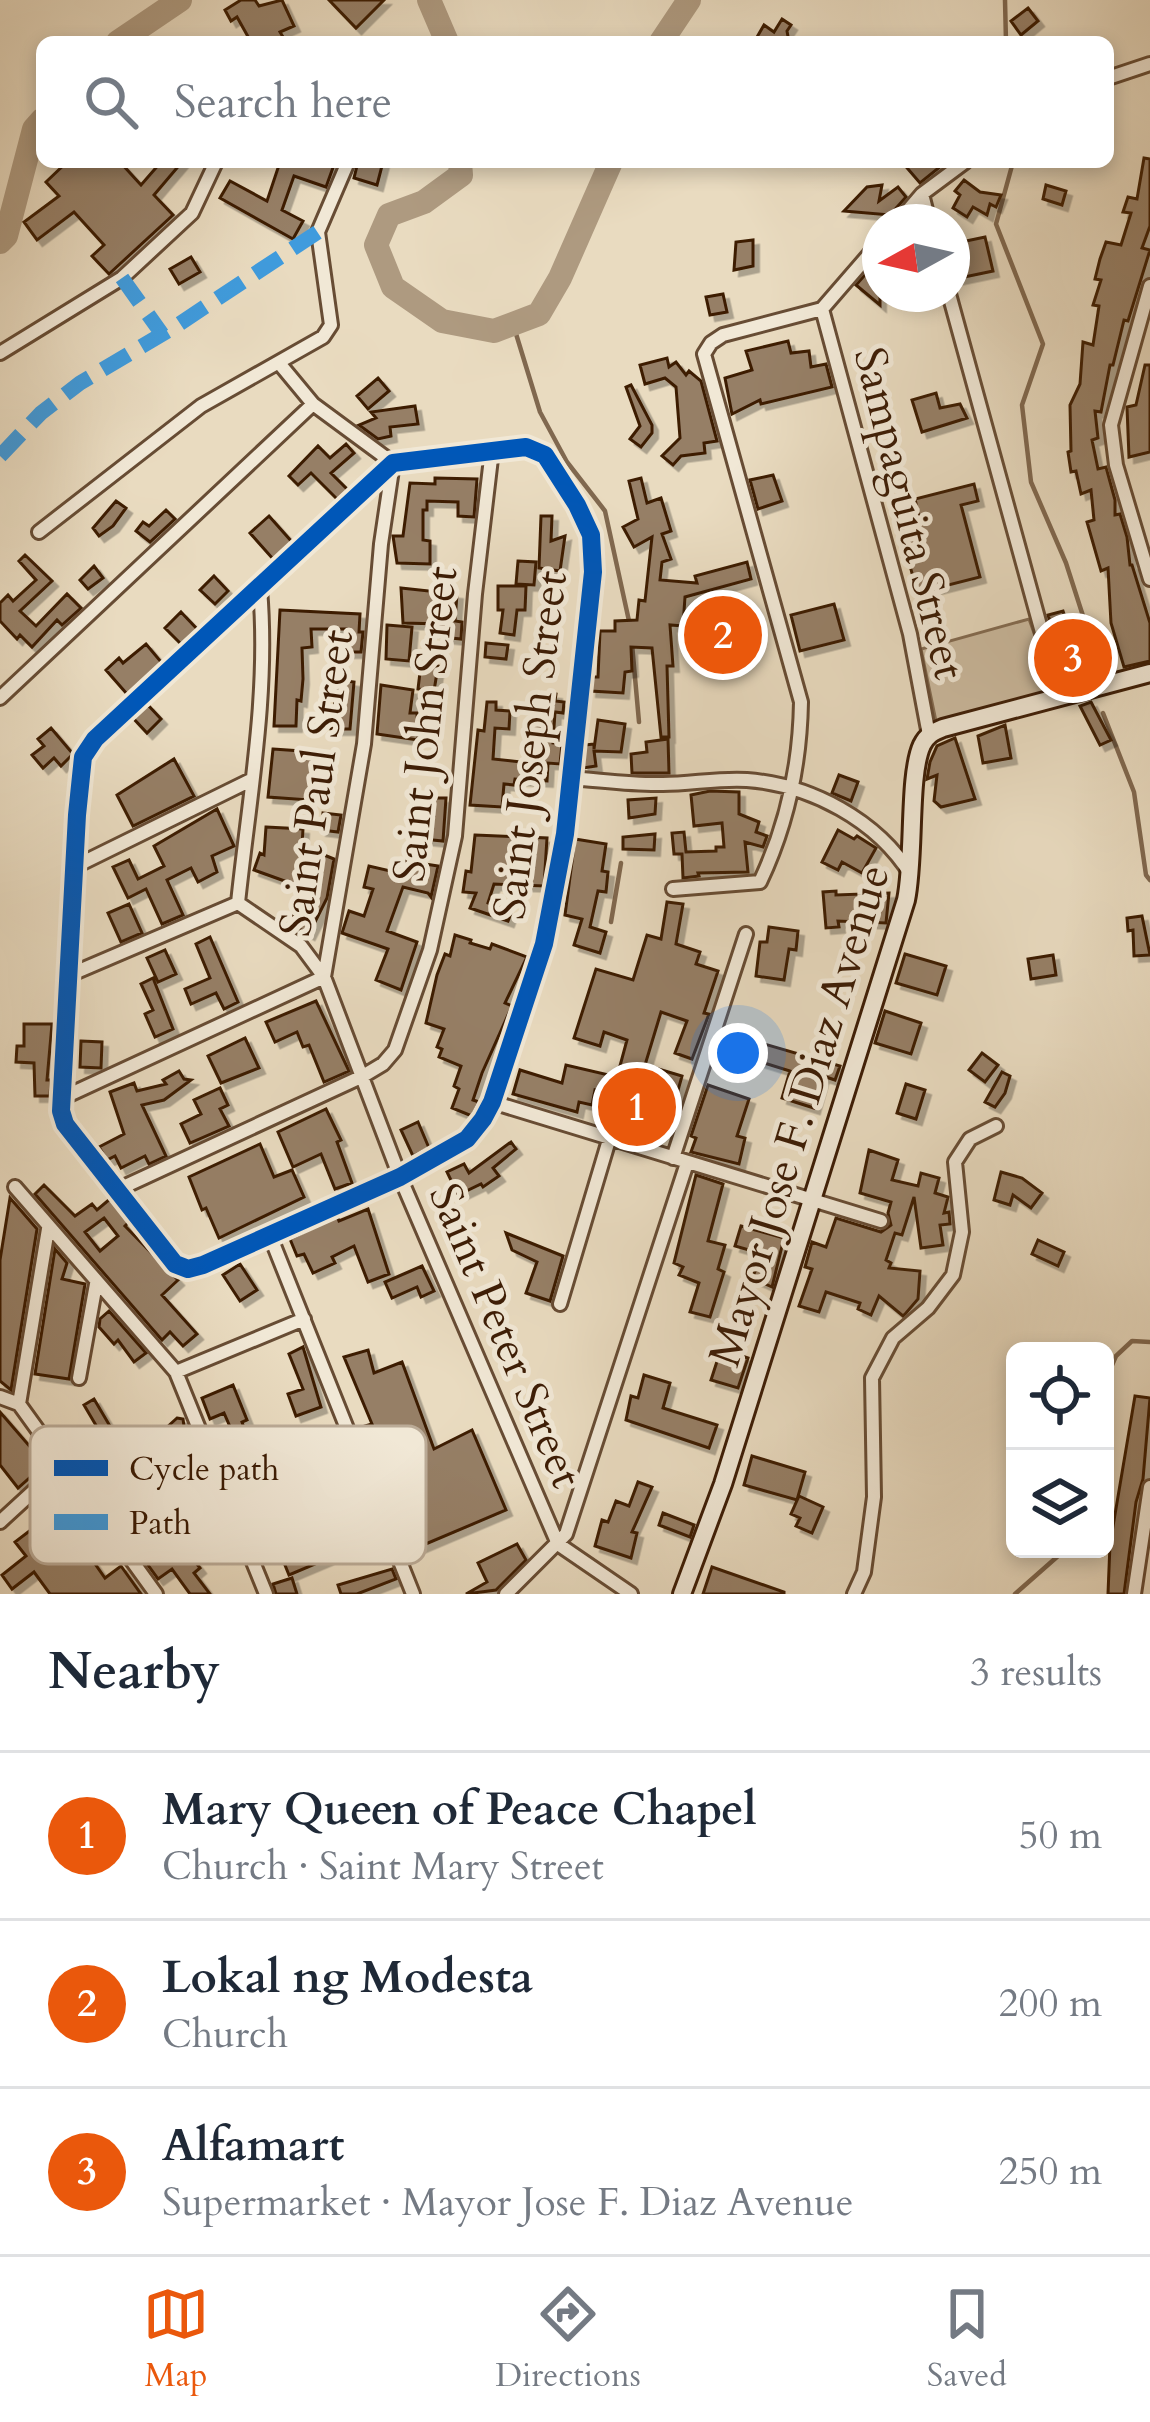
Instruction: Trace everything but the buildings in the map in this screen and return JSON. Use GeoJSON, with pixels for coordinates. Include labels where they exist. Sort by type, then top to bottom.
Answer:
{"type":"FeatureCollection","features":[{"type":"Feature","properties":{"kind":"main road"},"geometry":{"type":"LineString","coordinates":[[928,735],[1150,673]]}},
{"type":"Feature","properties":{"kind":"main road","name":"Mayor Jose F. Diaz Avenue"},"geometry":{"type":"LineString","coordinates":[[682,1594],[723,1484],[911,876],[919,754],[928,735]]}},
{"type":"Feature","properties":{"kind":"street"},"geometry":{"type":"LineString","coordinates":[[1114,76],[1150,64]]}},
{"type":"Feature","properties":{"kind":"street"},"geometry":{"type":"LineString","coordinates":[[0,353],[122,278],[192,213],[213,168]]}},
{"type":"Feature","properties":{"kind":"street"},"geometry":{"type":"LineString","coordinates":[[39,532],[201,406],[323,337],[331,325],[318,232],[345,168]]}},
{"type":"Feature","properties":{"kind":"street"},"geometry":{"type":"LineString","coordinates":[[913,204],[957,168]]}},
{"type":"Feature","properties":{"kind":"street"},"geometry":{"type":"LineString","coordinates":[[922,194],[924,204]]}},
{"type":"Feature","properties":{"kind":"street"},"geometry":{"type":"LineString","coordinates":[[673,889],[760,882],[776,845],[800,746],[801,702],[704,354],[723,335],[822,309],[862,263]]}},
{"type":"Feature","properties":{"kind":"street"},"geometry":{"type":"LineString","coordinates":[[1150,286],[1111,425],[1116,465],[1150,579]]}},
{"type":"Feature","properties":{"kind":"street","name":"Sampaguita Street"},"geometry":{"type":"LineString","coordinates":[[822,309],[910,634],[928,735]]}},
{"type":"Feature","properties":{"kind":"street"},"geometry":{"type":"LineString","coordinates":[[954,312],[1060,698]]}},
{"type":"Feature","properties":{"kind":"street"},"geometry":{"type":"LineString","coordinates":[[60,1099],[76,815],[88,748],[393,463],[313,404],[279,363]]}},
{"type":"Feature","properties":{"kind":"street"},"geometry":{"type":"LineString","coordinates":[[0,698],[313,404]]}},
{"type":"Feature","properties":{"kind":"street","name":"Saint Joseph Street"},"geometry":{"type":"LineString","coordinates":[[60,1099],[65,1124],[175,1264],[188,1269],[400,1177],[466,1139],[492,1102],[544,944],[565,834],[593,572],[591,535],[545,455],[526,447],[393,463]]}},
{"type":"Feature","properties":{"kind":"street","name":"Saint John Street"},"geometry":{"type":"LineString","coordinates":[[119,1189],[363,1076],[395,1050],[430,950],[455,836],[492,450]]}},
{"type":"Feature","properties":{"kind":"street","name":"Saint Paul Street"},"geometry":{"type":"LineString","coordinates":[[60,1099],[324,976],[364,744],[380,544],[393,463]]}},
{"type":"Feature","properties":{"kind":"street"},"geometry":{"type":"LineString","coordinates":[[67,976],[238,903],[261,718],[265,644],[260,589]]}},
{"type":"Feature","properties":{"kind":"street"},"geometry":{"type":"LineString","coordinates":[[569,778],[648,784],[748,781],[792,788],[859,820],[893,846],[911,876]]}},
{"type":"Feature","properties":{"kind":"street"},"geometry":{"type":"LineString","coordinates":[[76,866],[214,794],[251,780]]}},
{"type":"Feature","properties":{"kind":"street","name":"Saint Peter Street"},"geometry":{"type":"LineString","coordinates":[[238,903],[301,946],[324,976],[400,1177],[558,1544],[631,1594]]}},
{"type":"Feature","properties":{"kind":"street"},"geometry":{"type":"LineString","coordinates":[[506,1594],[566,1534],[746,934]]}},
{"type":"Feature","properties":{"kind":"street"},"geometry":{"type":"LineString","coordinates":[[492,1102],[881,1221]]}},
{"type":"Feature","properties":{"kind":"street"},"geometry":{"type":"LineString","coordinates":[[854,1594],[864,1572],[874,1497],[872,1378],[892,1338],[928,1308],[953,1275],[962,1232],[955,1162],[970,1138],[996,1126]]}},
{"type":"Feature","properties":{"kind":"street"},"geometry":{"type":"LineString","coordinates":[[560,1304],[609,1140]]}},
{"type":"Feature","properties":{"kind":"street"},"geometry":{"type":"LineString","coordinates":[[15,1187],[176,1372],[198,1426]]}},
{"type":"Feature","properties":{"kind":"street"},"geometry":{"type":"LineString","coordinates":[[19,1404],[48,1229]]}},
{"type":"Feature","properties":{"kind":"street"},"geometry":{"type":"LineString","coordinates":[[269,1233],[346,1426]]}},
{"type":"Feature","properties":{"kind":"street"},"geometry":{"type":"LineString","coordinates":[[79,1378],[96,1284]]}},
{"type":"Feature","properties":{"kind":"street"},"geometry":{"type":"LineString","coordinates":[[176,1372],[304,1319]]}},
{"type":"Feature","properties":{"kind":"street"},"geometry":{"type":"LineString","coordinates":[[0,1396],[19,1404],[35,1426]]}},
{"type":"Feature","properties":{"kind":"street"},"geometry":{"type":"LineString","coordinates":[[1133,1594],[1146,1541],[1150,1487]]}},
{"type":"Feature","properties":{"kind":"street"},"geometry":{"type":"LineString","coordinates":[[0,1522],[30,1494]]}},
{"type":"Feature","properties":{"kind":"street"},"geometry":{"type":"LineString","coordinates":[[134,1564],[156,1594]]}},
{"type":"Feature","properties":{"kind":"street"},"geometry":{"type":"LineString","coordinates":[[254,1564],[266,1594]]}},
{"type":"Feature","properties":{"kind":"street"},"geometry":{"type":"LineString","coordinates":[[400,1564],[412,1594]]}},
{"type":"Feature","properties":{"kind":"shaded area"},"geometry":{"type":"Polygon","coordinates":[[[1029,619],[1053,686],[1048,697],[937,726],[921,649],[1029,619]]]}},
{"type":"Feature","properties":{"kind":"waterway"},"geometry":{"type":"LineString","coordinates":[[127,36],[180,0]]}},
{"type":"Feature","properties":{"kind":"waterway"},"geometry":{"type":"LineString","coordinates":[[429,0],[444,36]]}},
{"type":"Feature","properties":{"kind":"waterway"},"geometry":{"type":"LineString","coordinates":[[665,36],[689,0]]}},
{"type":"Feature","properties":{"kind":"waterway"},"geometry":{"type":"LineString","coordinates":[[1005,0],[1006,36]]}},
{"type":"Feature","properties":{"kind":"waterway"},"geometry":{"type":"LineString","coordinates":[[0,242],[6,236],[36,127]]}},
{"type":"Feature","properties":{"kind":"waterway"},"geometry":{"type":"LineString","coordinates":[[460,168],[461,175],[424,202],[389,215],[376,245],[393,287],[442,321],[494,331],[539,314],[608,168]]}},
{"type":"Feature","properties":{"kind":"waterway"},"geometry":{"type":"LineString","coordinates":[[1011,168],[996,224],[1043,344],[1022,405],[1031,482],[1066,563],[1092,644]]}},
{"type":"Feature","properties":{"kind":"waterway"},"geometry":{"type":"LineString","coordinates":[[513,324],[540,412],[567,462],[605,511],[629,621]]}},
{"type":"Feature","properties":{"kind":"waterway"},"geometry":{"type":"LineString","coordinates":[[632,644],[639,722]]}},
{"type":"Feature","properties":{"kind":"waterway"},"geometry":{"type":"LineString","coordinates":[[1103,713],[1134,792],[1150,880]]}},
{"type":"Feature","properties":{"kind":"waterway"},"geometry":{"type":"LineString","coordinates":[[611,922],[621,863]]}},
{"type":"Feature","properties":{"kind":"waterway"},"geometry":{"type":"LineString","coordinates":[[1114,1361],[1132,1341],[1150,1342]]}},
{"type":"Feature","properties":{"kind":"waterway"},"geometry":{"type":"LineString","coordinates":[[1015,1594],[1056,1558]]}},
{"type":"Feature","properties":{"kind":"marked path"},"geometry":{"type":"LineString","coordinates":[[0,456],[41,413],[80,383],[318,232]]}},
{"type":"Feature","properties":{"kind":"marked path"},"geometry":{"type":"LineString","coordinates":[[122,278],[162,334]]}},
{"type":"Feature","properties":{"kind":"cycle path"},"geometry":{"type":"LineString","coordinates":[[526,447],[545,455],[577,505],[591,535],[593,572],[565,834],[544,944],[492,1102],[467,1139],[400,1177],[203,1265],[188,1269],[175,1264],[65,1124],[61,1111],[83,757],[95,739],[393,463],[526,447]]}},
{"type":"Feature","properties":{"kind":"place","name":"Lokal ng Modesta"},"geometry":{"type":"Point","coordinates":[723,635]}},
{"type":"Feature","properties":{"kind":"place","name":"Alfamart"},"geometry":{"type":"Point","coordinates":[1073,658]}},
{"type":"Feature","properties":{"kind":"place","name":"Mary Queen of Peace Chapel"},"geometry":{"type":"Point","coordinates":[637,1107]}}]}
